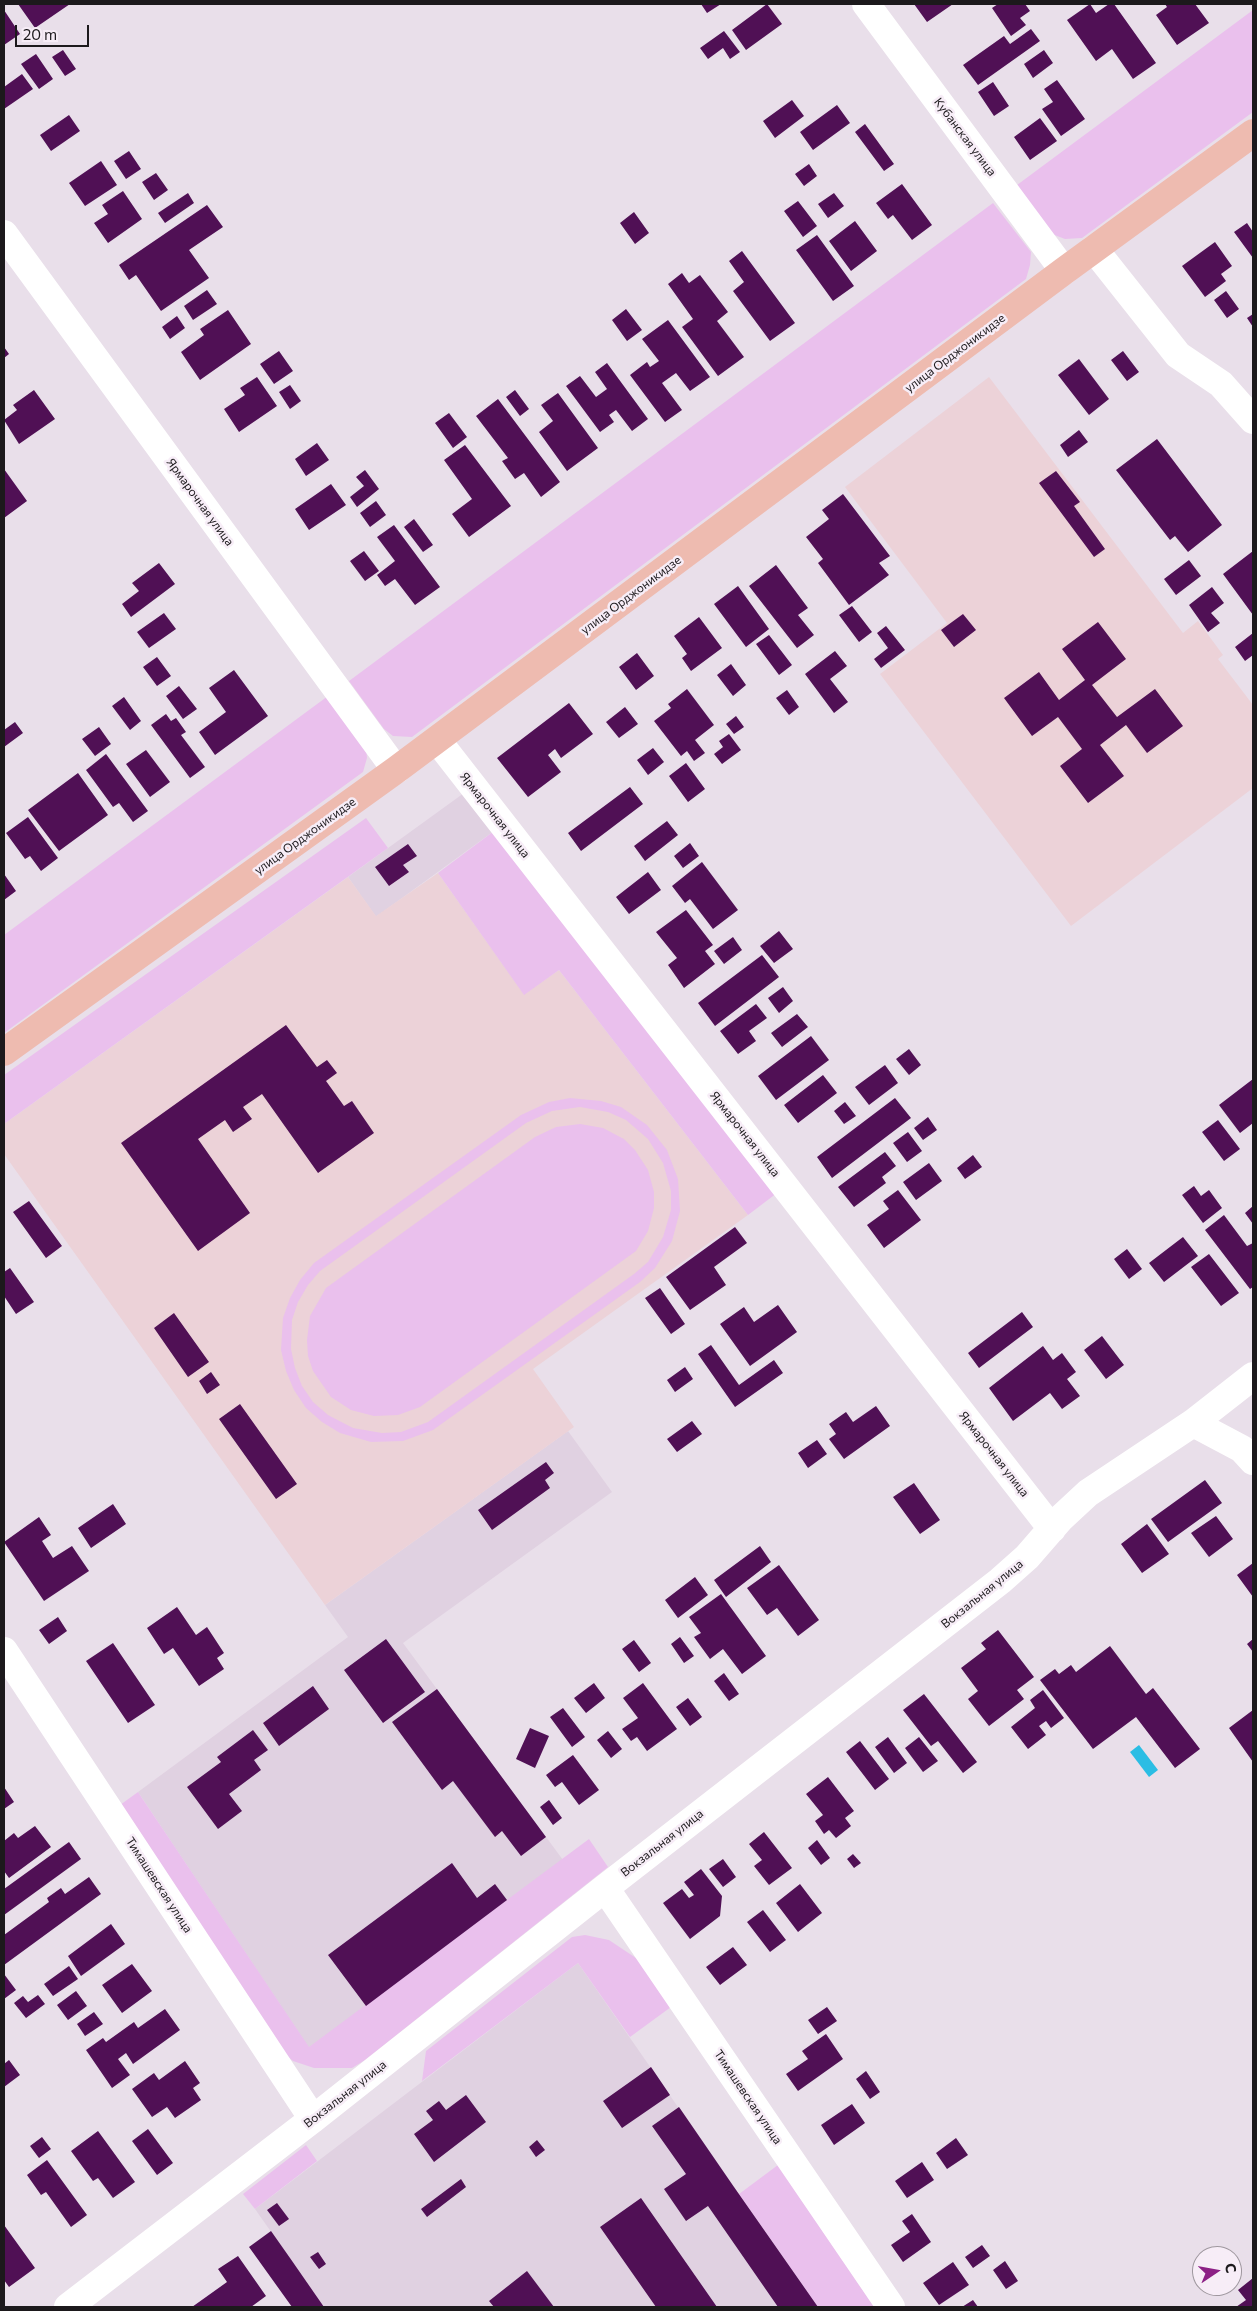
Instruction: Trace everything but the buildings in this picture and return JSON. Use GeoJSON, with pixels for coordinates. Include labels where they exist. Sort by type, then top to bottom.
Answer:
{"type":"FeatureCollection","features":[{"type":"Feature","properties":{"kind":"main road","name":"улица Орджоникидзе"},"geometry":{"type":"LineString","coordinates":[[4,1052],[437,740],[1064,271],[1253,133]]}},
{"type":"Feature","properties":{"kind":"street","name":"Кубанская улица"},"geometry":{"type":"LineString","coordinates":[[866,4],[1064,271]]}},
{"type":"Feature","properties":{"kind":"street","name":"Ярмарочная улица"},"geometry":{"type":"LineString","coordinates":[[4,234],[396,770]]}},
{"type":"Feature","properties":{"kind":"street"},"geometry":{"type":"LineString","coordinates":[[1094,249],[1178,355],[1221,384],[1253,420]]}},
{"type":"Feature","properties":{"kind":"street","name":"Ярмарочная улица"},"geometry":{"type":"LineString","coordinates":[[437,740],[1052,1529]]}},
{"type":"Feature","properties":{"kind":"street","name":"Вокзальная улица"},"geometry":{"type":"LineString","coordinates":[[68,2307],[313,2119],[605,1888],[1000,1581],[1027,1557],[1088,1493],[1193,1423],[1253,1376]]}},
{"type":"Feature","properties":{"kind":"street"},"geometry":{"type":"LineString","coordinates":[[1193,1423],[1242,1449],[1253,1461]]}},
{"type":"Feature","properties":{"kind":"street","name":"Тимашевская улица"},"geometry":{"type":"LineString","coordinates":[[4,1651],[313,2119]]}},
{"type":"Feature","properties":{"kind":"street","name":"Тимашевская улица"},"geometry":{"type":"LineString","coordinates":[[605,1888],[891,2307]]}},
{"type":"Feature","properties":{"kind":"shaded area"},"geometry":{"type":"Polygon","coordinates":[[[1253,10],[1253,112],[1082,238],[1065,239],[1052,234],[1017,185],[1253,10]]]}},
{"type":"Feature","properties":{"kind":"shaded area"},"geometry":{"type":"Polygon","coordinates":[[[993,203],[1031,252],[1026,279],[412,737],[393,736],[384,729],[349,681],[993,203]]]}},
{"type":"Feature","properties":{"kind":"shaded area"},"geometry":{"type":"Polygon","coordinates":[[[989,377],[1183,633],[1198,621],[1223,655],[1218,659],[1253,705],[1253,788],[1071,926],[880,674],[947,623],[845,487],[989,377]]]}},
{"type":"Feature","properties":{"kind":"shaded area"},"geometry":{"type":"Polygon","coordinates":[[[328,696],[366,748],[367,758],[363,772],[4,1033],[4,935],[328,696]]]}},
{"type":"Feature","properties":{"kind":"shaded area"},"geometry":{"type":"Polygon","coordinates":[[[464,793],[494,831],[376,917],[348,877],[464,793]]]}},
{"type":"Feature","properties":{"kind":"shaded area"},"geometry":{"type":"Polygon","coordinates":[[[366,818],[388,848],[4,1124],[4,1075],[366,818]]]}},
{"type":"Feature","properties":{"kind":"shaded area"},"geometry":{"type":"Polygon","coordinates":[[[494,831],[777,1193],[748,1215],[559,970],[524,995],[438,873],[494,831]]]}},
{"type":"Feature","properties":{"kind":"shaded area"},"geometry":{"type":"Polygon","coordinates":[[[438,873],[524,994],[559,970],[748,1215],[533,1369],[574,1427],[325,1605],[4,1154],[4,1124],[348,877],[376,916],[438,873]]]}},
{"type":"Feature","properties":{"kind":"shaded area"},"geometry":{"type":"Polygon","coordinates":[[[570,1098],[601,1101],[621,1107],[647,1125],[667,1150],[678,1179],[680,1211],[672,1241],[655,1268],[640,1282],[433,1430],[403,1441],[371,1442],[340,1433],[322,1422],[306,1408],[294,1390],[286,1371],[281,1350],[283,1318],[290,1298],[300,1280],[314,1263],[521,1115],[549,1102],[570,1098]],[[580,1107],[552,1111],[526,1123],[320,1271],[308,1285],[298,1302],[292,1320],[291,1349],[295,1368],[302,1386],[313,1402],[328,1415],[353,1428],[382,1433],[401,1432],[428,1422],[648,1262],[663,1237],[671,1210],[671,1191],[663,1163],[648,1139],[626,1120],[608,1112],[580,1107]]]}},
{"type":"Feature","properties":{"kind":"shaded area"},"geometry":{"type":"Polygon","coordinates":[[[580,1124],[603,1128],[624,1139],[635,1150],[648,1170],[654,1192],[654,1208],[648,1231],[636,1251],[420,1407],[398,1415],[374,1416],[351,1410],[331,1397],[313,1371],[308,1356],[307,1340],[310,1316],[326,1288],[535,1137],[556,1127],[580,1124]]]}},
{"type":"Feature","properties":{"kind":"shaded area"},"geometry":{"type":"Polygon","coordinates":[[[568,1431],[612,1492],[403,1643],[563,1860],[309,2048],[138,1792],[348,1637],[325,1605],[568,1431]]]}},
{"type":"Feature","properties":{"kind":"shaded area"},"geometry":{"type":"Polygon","coordinates":[[[138,1792],[309,2047],[589,1839],[608,1867],[365,2060],[352,2068],[314,2068],[293,2061],[281,2051],[120,1805],[138,1792]]]}},
{"type":"Feature","properties":{"kind":"shaded area"},"geometry":{"type":"Polygon","coordinates":[[[585,1935],[609,1940],[639,1960],[671,2007],[630,2037],[578,1963],[422,2081],[426,2051],[572,1937],[585,1935]]]}},
{"type":"Feature","properties":{"kind":"shaded area"},"geometry":{"type":"Polygon","coordinates":[[[578,1963],[712,2156],[664,2189],[734,2187],[818,2307],[324,2307],[255,2209],[578,1963]]]}},
{"type":"Feature","properties":{"kind":"shaded area"},"geometry":{"type":"Polygon","coordinates":[[[306,2145],[317,2161],[255,2209],[243,2194],[306,2145]]]}},
{"type":"Feature","properties":{"kind":"shaded area"},"geometry":{"type":"Polygon","coordinates":[[[778,2165],[874,2307],[818,2307],[739,2194],[778,2165]]]}},
{"type":"Feature","properties":{"kind":"water"},"geometry":{"type":"Polygon","coordinates":[[[1139,1745],[1158,1770],[1149,1777],[1130,1752],[1139,1745]]]}}]}
